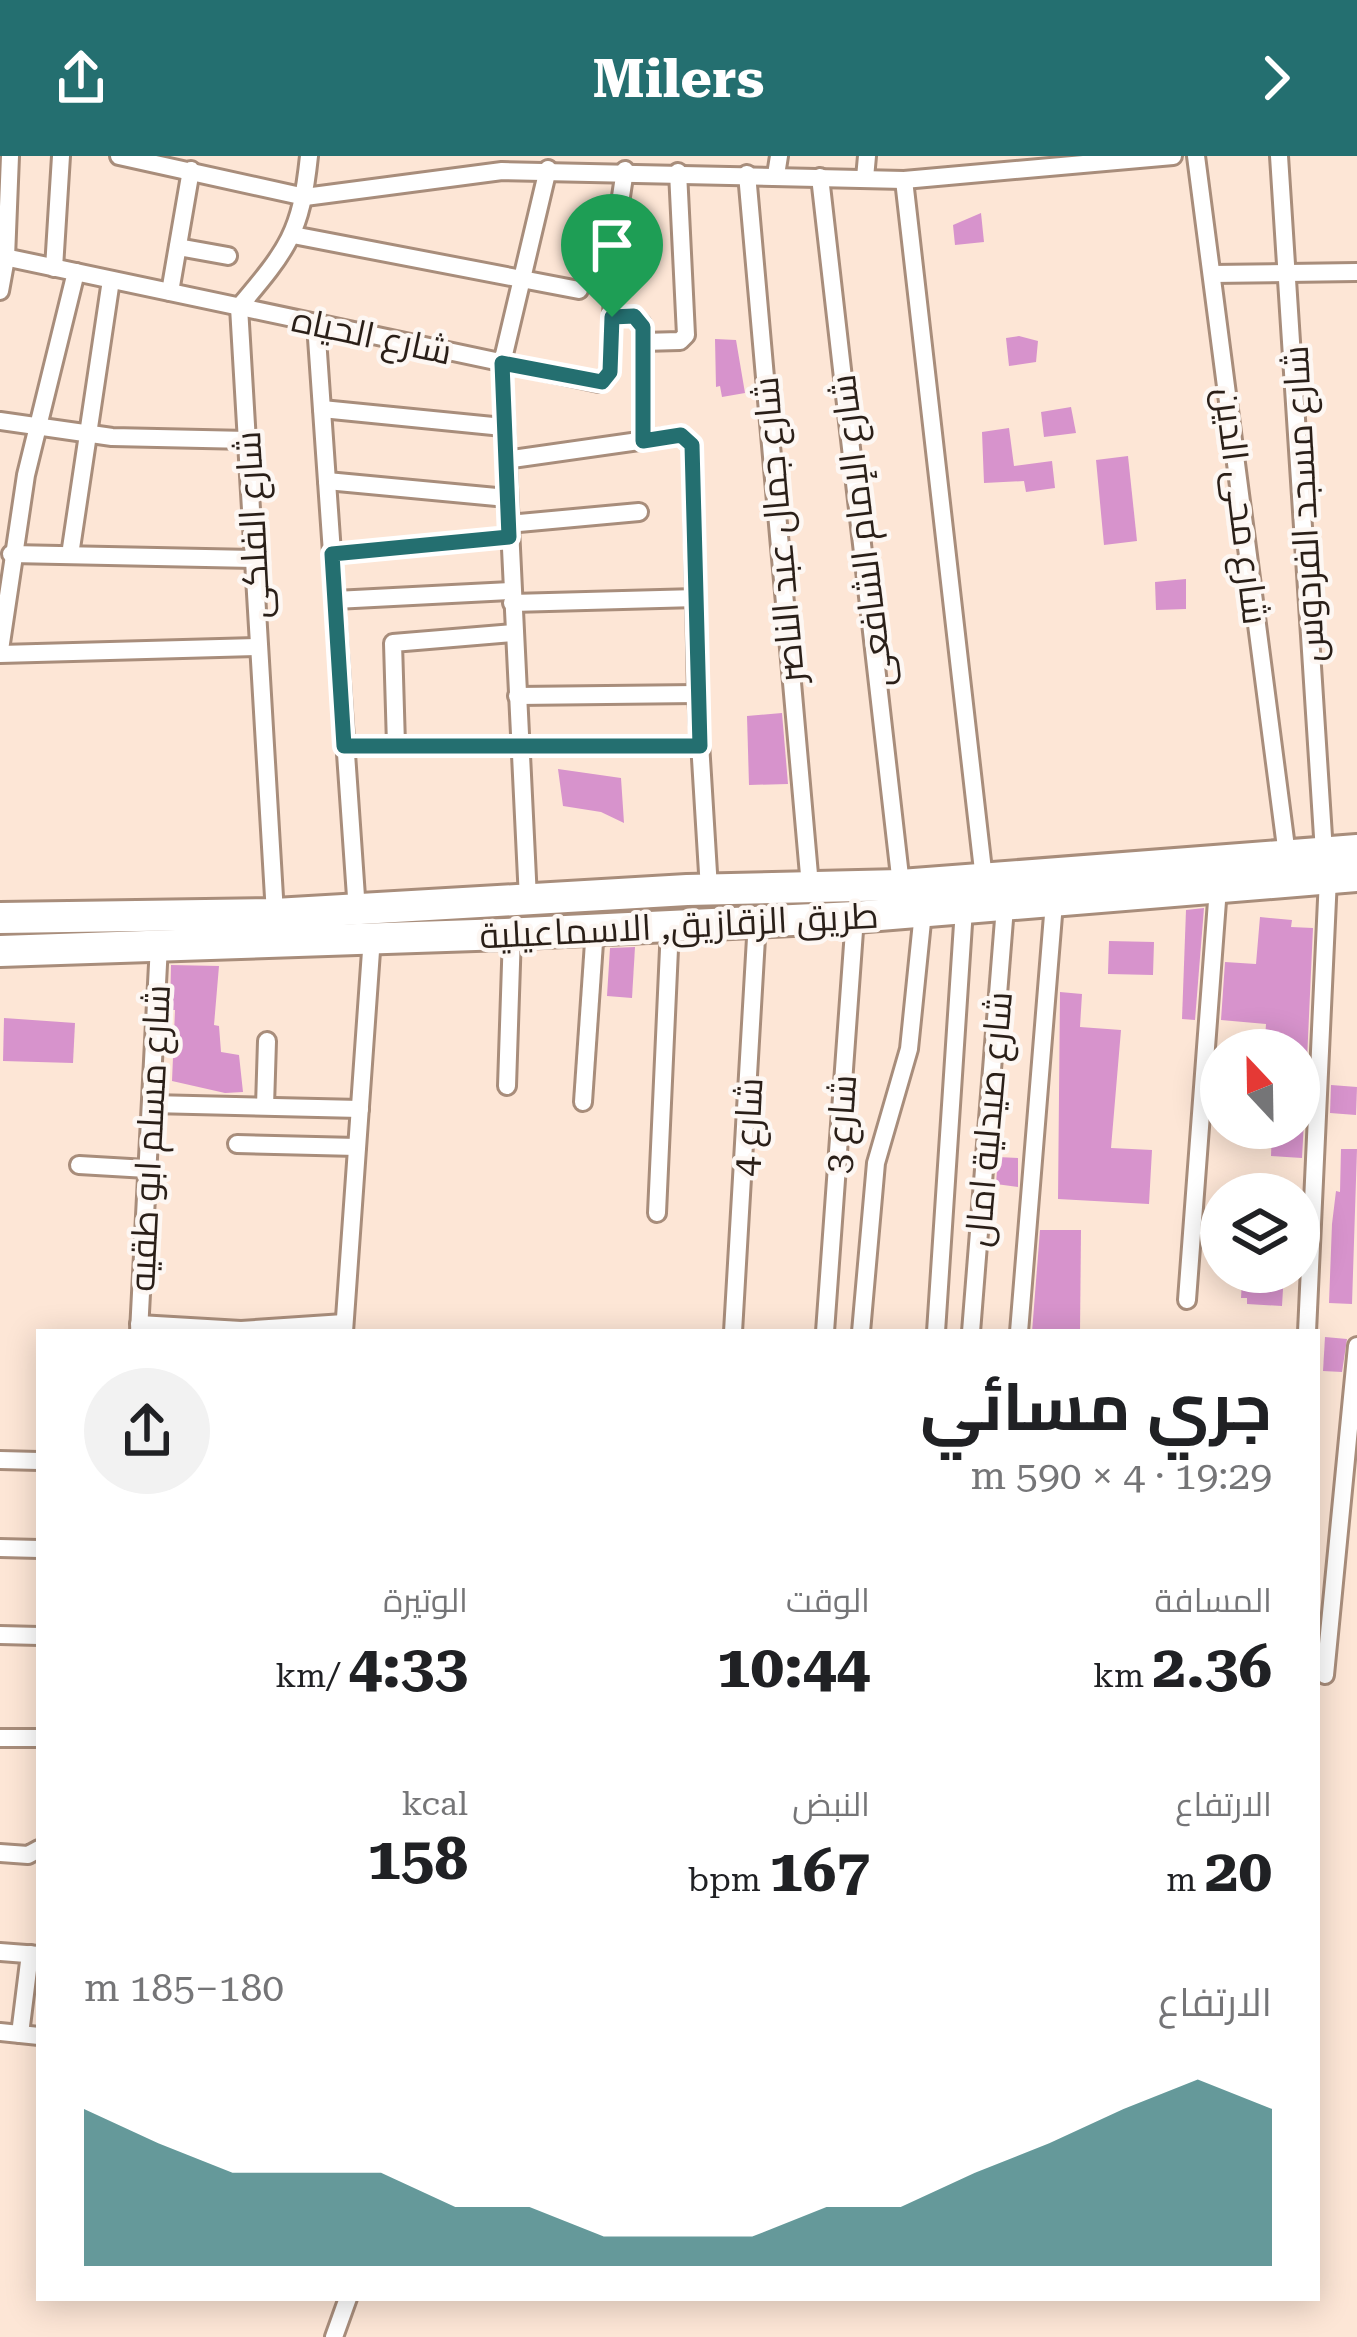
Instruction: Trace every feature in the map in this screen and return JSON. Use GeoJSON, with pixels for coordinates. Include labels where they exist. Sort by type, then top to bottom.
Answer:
{"type":"FeatureCollection","features":[{"type":"Feature","properties":{"kind":"highway","name":"طريق الزقازيق, الاسماعيلية"},"geometry":{"type":"LineString","coordinates":[[0,918],[274,914],[512,934],[670,927],[1005,907],[1177,887],[1218,888],[1336,869],[1357,850]]}},
{"type":"Feature","properties":{"kind":"highway","name":"طريق الزقازيق, الاسماعيلية"},"geometry":{"type":"LineString","coordinates":[[0,951],[159,945],[365,924],[527,898],[901,885],[1287,855],[1336,869]]}},
{"type":"Feature","properties":{"kind":"highway"},"geometry":{"type":"LineString","coordinates":[[771,921],[799,886]]}},
{"type":"Feature","properties":{"kind":"highway"},"geometry":{"type":"LineString","coordinates":[[715,889],[722,923]]}},
{"type":"Feature","properties":{"kind":"street"},"geometry":{"type":"LineString","coordinates":[[0,291],[10,156]]}},
{"type":"Feature","properties":{"kind":"street"},"geometry":{"type":"LineString","coordinates":[[54,268],[61,156]]}},
{"type":"Feature","properties":{"kind":"street"},"geometry":{"type":"LineString","coordinates":[[119,156],[304,197],[491,164],[678,172],[778,165],[820,177],[904,180],[1173,156]]}},
{"type":"Feature","properties":{"kind":"street"},"geometry":{"type":"LineString","coordinates":[[865,178],[867,156]]}},
{"type":"Feature","properties":{"kind":"street","name":"شارع محى الدين"},"geometry":{"type":"LineString","coordinates":[[1196,156],[1287,855]]}},
{"type":"Feature","properties":{"kind":"street","name":"شارع مسجد الفردوس"},"geometry":{"type":"LineString","coordinates":[[1279,156],[1336,869],[1307,1329]]}},
{"type":"Feature","properties":{"kind":"street"},"geometry":{"type":"LineString","coordinates":[[239,307],[292,236],[304,197],[303,157]]}},
{"type":"Feature","properties":{"kind":"street","name":"شارع جمال عبد الناصر"},"geometry":{"type":"LineString","coordinates":[[734,168],[799,886]]}},
{"type":"Feature","properties":{"kind":"street"},"geometry":{"type":"LineString","coordinates":[[527,898],[502,363],[548,169]]}},
{"type":"Feature","properties":{"kind":"street"},"geometry":{"type":"LineString","coordinates":[[170,292],[191,170]]}},
{"type":"Feature","properties":{"kind":"street","name":"شارع الحياه"},"geometry":{"type":"LineString","coordinates":[[3,257],[602,382],[610,372],[615,236],[625,170]]}},
{"type":"Feature","properties":{"kind":"street"},"geometry":{"type":"LineString","coordinates":[[643,342],[680,341],[686,335],[678,172]]}},
{"type":"Feature","properties":{"kind":"street","name":"شارع الإمام الشافعى"},"geometry":{"type":"LineString","coordinates":[[820,177],[901,885]]}},
{"type":"Feature","properties":{"kind":"street"},"geometry":{"type":"LineString","coordinates":[[904,180],[984,879]]}},
{"type":"Feature","properties":{"kind":"street"},"geometry":{"type":"LineString","coordinates":[[292,236],[579,290]]}},
{"type":"Feature","properties":{"kind":"street"},"geometry":{"type":"LineString","coordinates":[[178,247],[228,256]]}},
{"type":"Feature","properties":{"kind":"street"},"geometry":{"type":"LineString","coordinates":[[76,272],[10,554],[0,652],[259,647]]}},
{"type":"Feature","properties":{"kind":"street"},"geometry":{"type":"LineString","coordinates":[[1212,274],[1357,272]]}},
{"type":"Feature","properties":{"kind":"street"},"geometry":{"type":"LineString","coordinates":[[70,555],[111,280]]}},
{"type":"Feature","properties":{"kind":"street","name":"شارع الفلكى"},"geometry":{"type":"LineString","coordinates":[[239,307],[274,914]]}},
{"type":"Feature","properties":{"kind":"street"},"geometry":{"type":"LineString","coordinates":[[612,317],[640,320],[643,441]]}},
{"type":"Feature","properties":{"kind":"street"},"geometry":{"type":"LineString","coordinates":[[292,1329],[344,1328],[360,1109],[365,924],[344,746],[316,324]]}},
{"type":"Feature","properties":{"kind":"street"},"geometry":{"type":"LineString","coordinates":[[322,409],[503,427]]}},
{"type":"Feature","properties":{"kind":"street"},"geometry":{"type":"LineString","coordinates":[[0,421],[87,435],[248,440]]}},
{"type":"Feature","properties":{"kind":"street"},"geometry":{"type":"LineString","coordinates":[[505,460],[681,435],[692,445],[697,694],[715,889]]}},
{"type":"Feature","properties":{"kind":"street"},"geometry":{"type":"LineString","coordinates":[[327,482],[507,498]]}},
{"type":"Feature","properties":{"kind":"street"},"geometry":{"type":"LineString","coordinates":[[332,554],[639,512]]}},
{"type":"Feature","properties":{"kind":"street"},"geometry":{"type":"LineString","coordinates":[[10,554],[254,560]]}},
{"type":"Feature","properties":{"kind":"street"},"geometry":{"type":"LineString","coordinates":[[334,600],[697,598]]}},
{"type":"Feature","properties":{"kind":"street"},"geometry":{"type":"LineString","coordinates":[[396,746],[393,643],[514,633]]}},
{"type":"Feature","properties":{"kind":"street"},"geometry":{"type":"LineString","coordinates":[[517,696],[697,694]]}},
{"type":"Feature","properties":{"kind":"street"},"geometry":{"type":"LineString","coordinates":[[344,746],[700,746]]}},
{"type":"Feature","properties":{"kind":"street"},"geometry":{"type":"LineString","coordinates":[[1187,1300],[1218,888]]}},
{"type":"Feature","properties":{"kind":"street"},"geometry":{"type":"LineString","coordinates":[[1019,1329],[1054,903]]}},
{"type":"Feature","properties":{"kind":"street","name":"شارع صيدلية امال"},"geometry":{"type":"LineString","coordinates":[[970,1329],[1005,907]]}},
{"type":"Feature","properties":{"kind":"street"},"geometry":{"type":"LineString","coordinates":[[936,1329],[964,909]]}},
{"type":"Feature","properties":{"kind":"street"},"geometry":{"type":"LineString","coordinates":[[861,1329],[876,1163],[909,1049],[923,912]]}},
{"type":"Feature","properties":{"kind":"street","name":"شارع 3"},"geometry":{"type":"LineString","coordinates":[[825,1329],[856,916]]}},
{"type":"Feature","properties":{"kind":"street","name":"شارع 4"},"geometry":{"type":"LineString","coordinates":[[733,1329],[771,921]]}},
{"type":"Feature","properties":{"kind":"street"},"geometry":{"type":"LineString","coordinates":[[657,1213],[670,927]]}},
{"type":"Feature","properties":{"kind":"street"},"geometry":{"type":"LineString","coordinates":[[584,1102],[595,928]]}},
{"type":"Feature","properties":{"kind":"street"},"geometry":{"type":"LineString","coordinates":[[507,1086],[512,934]]}},
{"type":"Feature","properties":{"kind":"street","name":"شارع مسلم ابو طقيه"},"geometry":{"type":"LineString","coordinates":[[139,1328],[159,945]]}},
{"type":"Feature","properties":{"kind":"street"},"geometry":{"type":"LineString","coordinates":[[265,1106],[267,1042]]}},
{"type":"Feature","properties":{"kind":"street"},"geometry":{"type":"LineString","coordinates":[[151,1103],[360,1109]]}},
{"type":"Feature","properties":{"kind":"street"},"geometry":{"type":"LineString","coordinates":[[237,1144],[357,1148]]}},
{"type":"Feature","properties":{"kind":"street"},"geometry":{"type":"LineString","coordinates":[[79,1165],[147,1169]]}},
{"type":"Feature","properties":{"kind":"street"},"geometry":{"type":"LineString","coordinates":[[139,1328],[190,1329]]}},
{"type":"Feature","properties":{"kind":"street"},"geometry":{"type":"LineString","coordinates":[[1325,1675],[1357,1346]]}},
{"type":"Feature","properties":{"kind":"street"},"geometry":{"type":"LineString","coordinates":[[0,1460],[36,1461]]}},
{"type":"Feature","properties":{"kind":"street"},"geometry":{"type":"LineString","coordinates":[[0,1548],[36,1549]]}},
{"type":"Feature","properties":{"kind":"street"},"geometry":{"type":"LineString","coordinates":[[0,1635],[36,1636]]}},
{"type":"Feature","properties":{"kind":"street"},"geometry":{"type":"LineString","coordinates":[[0,1738],[36,1738]]}},
{"type":"Feature","properties":{"kind":"street"},"geometry":{"type":"LineString","coordinates":[[0,1853],[33,1852]]}},
{"type":"Feature","properties":{"kind":"street"},"geometry":{"type":"LineString","coordinates":[[0,1952],[34,1954],[29,2035],[0,2032]]}},
{"type":"Feature","properties":{"kind":"street"},"geometry":{"type":"LineString","coordinates":[[334,2337],[347,2301]]}},
{"type":"Feature","properties":{"kind":"building"},"geometry":{"type":"Polygon","coordinates":[[[981,213],[984,242],[955,245],[953,225],[981,213]]]}},
{"type":"Feature","properties":{"kind":"building"},"geometry":{"type":"Polygon","coordinates":[[[1006,338],[1038,341],[1036,362],[1009,366],[1006,338]]]}},
{"type":"Feature","properties":{"kind":"building"},"geometry":{"type":"Polygon","coordinates":[[[715,339],[736,340],[745,393],[722,397],[720,386],[716,387],[715,339]]]}},
{"type":"Feature","properties":{"kind":"building"},"geometry":{"type":"Polygon","coordinates":[[[1071,407],[1076,433],[1044,437],[1041,412],[1071,407]]]}},
{"type":"Feature","properties":{"kind":"building"},"geometry":{"type":"Polygon","coordinates":[[[1009,428],[1014,466],[1052,461],[1055,488],[1026,492],[1024,481],[984,483],[982,432],[1009,428]]]}},
{"type":"Feature","properties":{"kind":"building"},"geometry":{"type":"Polygon","coordinates":[[[1128,456],[1137,541],[1104,545],[1096,460],[1128,456]]]}},
{"type":"Feature","properties":{"kind":"building"},"geometry":{"type":"Polygon","coordinates":[[[1186,579],[1186,609],[1156,610],[1155,582],[1186,579]]]}},
{"type":"Feature","properties":{"kind":"building"},"geometry":{"type":"Polygon","coordinates":[[[782,713],[788,784],[749,785],[747,716],[782,713]]]}},
{"type":"Feature","properties":{"kind":"building"},"geometry":{"type":"Polygon","coordinates":[[[558,769],[621,778],[624,823],[601,812],[563,806],[558,769]]]}},
{"type":"Feature","properties":{"kind":"building"},"geometry":{"type":"Polygon","coordinates":[[[1204,908],[1195,1020],[1182,1019],[1186,910],[1204,908]]]}},
{"type":"Feature","properties":{"kind":"building"},"geometry":{"type":"Polygon","coordinates":[[[1260,917],[1313,928],[1308,1029],[1266,1029],[1266,1024],[1221,1020],[1225,962],[1256,964],[1260,917]]]}},
{"type":"Feature","properties":{"kind":"building"},"geometry":{"type":"Polygon","coordinates":[[[1109,941],[1154,942],[1153,975],[1108,974],[1109,941]]]}},
{"type":"Feature","properties":{"kind":"building"},"geometry":{"type":"Polygon","coordinates":[[[635,947],[632,998],[607,996],[610,948],[635,947]]]}},
{"type":"Feature","properties":{"kind":"building"},"geometry":{"type":"Polygon","coordinates":[[[171,965],[219,966],[214,1025],[219,1026],[221,1052],[239,1055],[243,1092],[225,1093],[172,1081],[175,1010],[170,1010],[171,965]]]}},
{"type":"Feature","properties":{"kind":"building"},"geometry":{"type":"Polygon","coordinates":[[[1060,992],[1082,994],[1080,1027],[1121,1030],[1111,1148],[1152,1150],[1149,1204],[1058,1199],[1060,992]]]}},
{"type":"Feature","properties":{"kind":"building"},"geometry":{"type":"Polygon","coordinates":[[[4,1018],[75,1023],[73,1063],[3,1061],[4,1018]]]}},
{"type":"Feature","properties":{"kind":"building"},"geometry":{"type":"Polygon","coordinates":[[[1331,1085],[1357,1087],[1356,1115],[1330,1113],[1331,1085]]]}},
{"type":"Feature","properties":{"kind":"building"},"geometry":{"type":"Polygon","coordinates":[[[1271,1149],[1302,1149],[1302,1158],[1271,1156],[1271,1149]]]}},
{"type":"Feature","properties":{"kind":"building"},"geometry":{"type":"Polygon","coordinates":[[[1341,1149],[1357,1149],[1352,1304],[1329,1303],[1341,1149]]]}},
{"type":"Feature","properties":{"kind":"building"},"geometry":{"type":"Polygon","coordinates":[[[998,1157],[1018,1158],[1018,1187],[996,1184],[998,1157]]]}},
{"type":"Feature","properties":{"kind":"building"},"geometry":{"type":"Polygon","coordinates":[[[1040,1230],[1081,1230],[1080,1329],[1032,1329],[1040,1230]]]}},
{"type":"Feature","properties":{"kind":"building"},"geometry":{"type":"Polygon","coordinates":[[[1241,1293],[1283,1293],[1282,1306],[1247,1304],[1247,1298],[1241,1298],[1241,1293]]]}},
{"type":"Feature","properties":{"kind":"building"},"geometry":{"type":"Polygon","coordinates":[[[1325,1337],[1347,1339],[1342,1372],[1323,1371],[1325,1337]]]}},
{"type":"Feature","properties":{"kind":"route"},"geometry":{"type":"LineString","coordinates":[[634,316],[642,323],[643,441],[681,435],[692,445],[700,746],[344,746],[332,554],[509,537],[502,363],[602,382],[610,372],[612,317],[634,316]]}}]}
